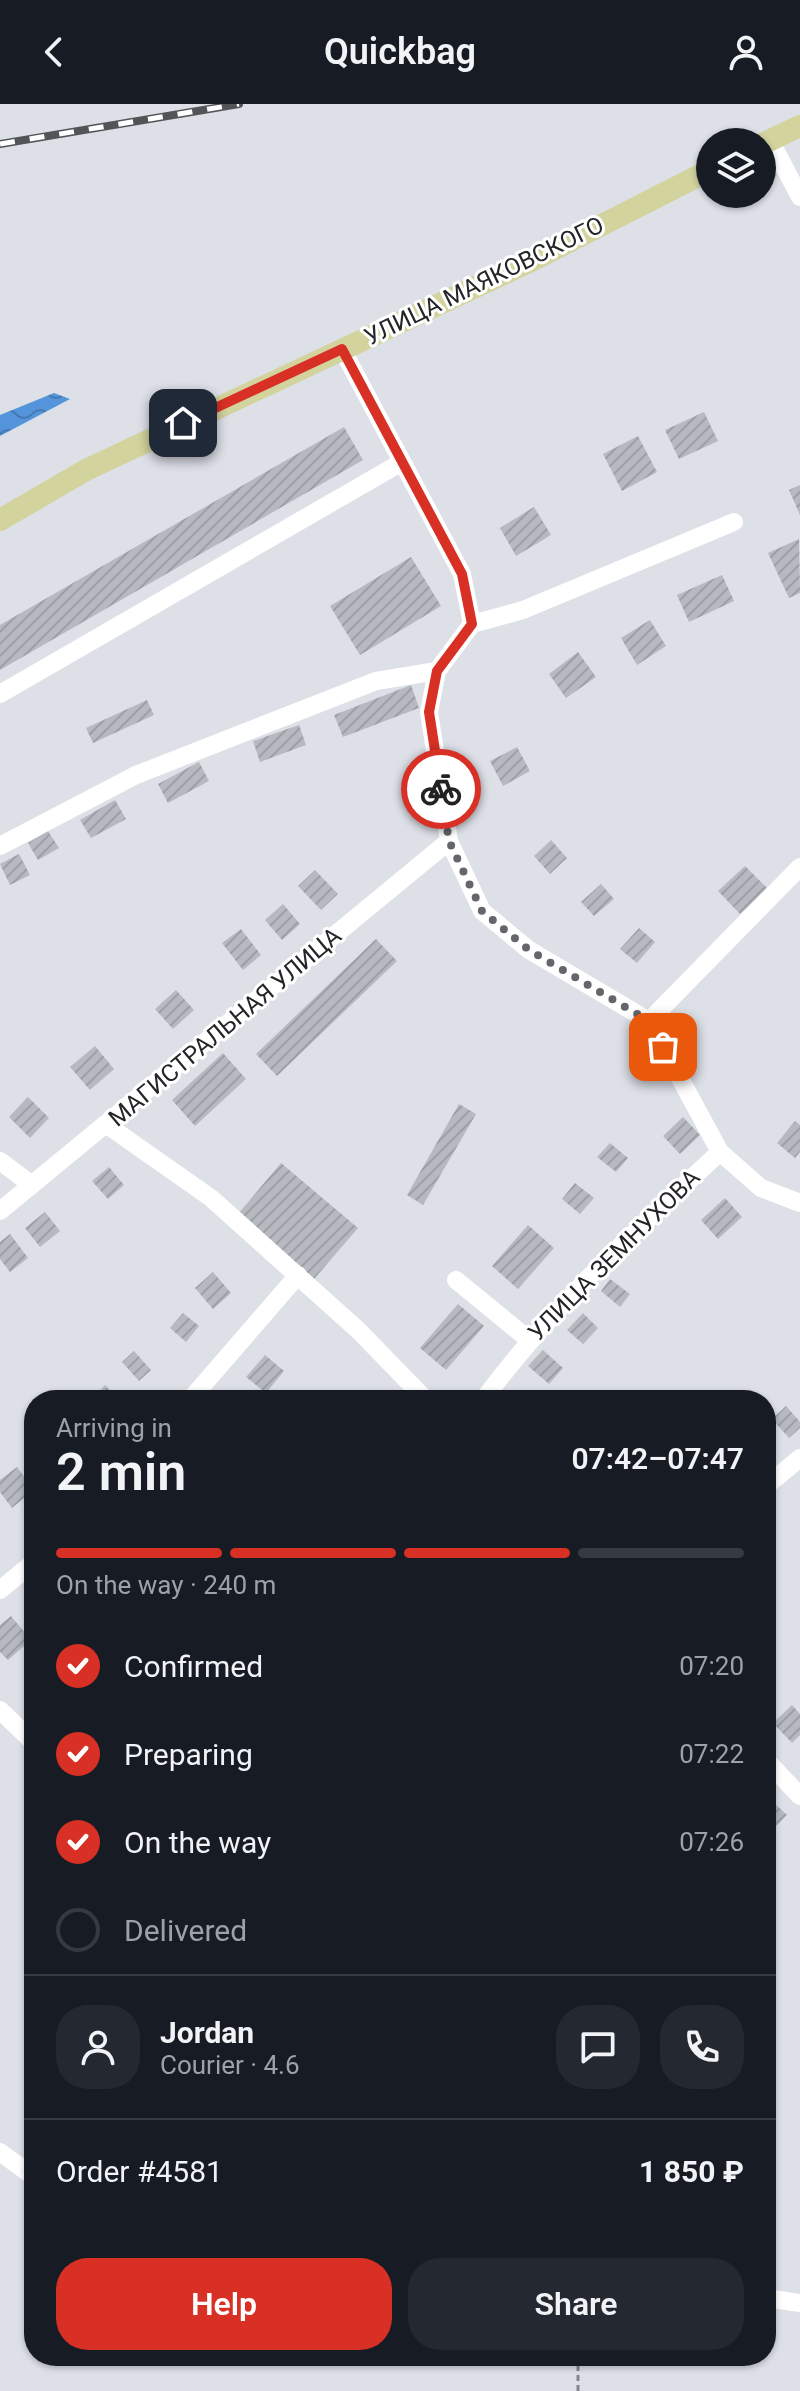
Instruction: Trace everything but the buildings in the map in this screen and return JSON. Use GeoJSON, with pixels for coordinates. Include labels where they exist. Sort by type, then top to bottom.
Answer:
{"type":"FeatureCollection","features":[{"type":"Feature","properties":{"kind":"main road"},"geometry":{"type":"LineString","coordinates":[[776,137],[800,126]]}},
{"type":"Feature","properties":{"kind":"main road","name":"УЛИЦА МАЯКОВСКОГО"},"geometry":{"type":"LineString","coordinates":[[0,520],[86,470],[533,260],[696,177]]}},
{"type":"Feature","properties":{"kind":"street"},"geometry":{"type":"LineString","coordinates":[[776,158],[800,197]]}},
{"type":"Feature","properties":{"kind":"street"},"geometry":{"type":"LineString","coordinates":[[342,349],[462,574],[472,624]]}},
{"type":"Feature","properties":{"kind":"street"},"geometry":{"type":"LineString","coordinates":[[0,694],[402,462]]}},
{"type":"Feature","properties":{"kind":"street"},"geometry":{"type":"LineString","coordinates":[[734,522],[523,610],[472,624],[437,671],[429,712],[449,841],[482,911],[529,950],[649,1021],[720,1152],[761,1188],[800,1203]]}},
{"type":"Feature","properties":{"kind":"street"},"geometry":{"type":"LineString","coordinates":[[0,846],[136,775],[376,681],[437,671]]}},
{"type":"Feature","properties":{"kind":"street","name":"МАГИСТРАЛЬНАЯ УЛИЦА"},"geometry":{"type":"LineString","coordinates":[[0,1211],[449,841]]}},
{"type":"Feature","properties":{"kind":"street"},"geometry":{"type":"LineString","coordinates":[[649,1021],[800,867]]}},
{"type":"Feature","properties":{"kind":"street"},"geometry":{"type":"LineString","coordinates":[[107,1125],[211,1198],[298,1275],[416,1390]]}},
{"type":"Feature","properties":{"kind":"street","name":"УЛИЦА ЗЕМНУХОВА"},"geometry":{"type":"LineString","coordinates":[[490,1390],[528,1339],[586,1277],[720,1152]]}},
{"type":"Feature","properties":{"kind":"street"},"geometry":{"type":"LineString","coordinates":[[0,1161],[32,1185]]}},
{"type":"Feature","properties":{"kind":"street"},"geometry":{"type":"LineString","coordinates":[[199,1390],[298,1275]]}},
{"type":"Feature","properties":{"kind":"street"},"geometry":{"type":"LineString","coordinates":[[456,1280],[528,1339]]}},
{"type":"Feature","properties":{"kind":"street"},"geometry":{"type":"LineString","coordinates":[[776,1478],[800,1458]]}},
{"type":"Feature","properties":{"kind":"street"},"geometry":{"type":"LineString","coordinates":[[0,1590],[24,1570]]}},
{"type":"Feature","properties":{"kind":"street"},"geometry":{"type":"LineString","coordinates":[[0,1710],[24,1733]]}},
{"type":"Feature","properties":{"kind":"street"},"geometry":{"type":"LineString","coordinates":[[776,1771],[800,1796]]}},
{"type":"Feature","properties":{"kind":"street"},"geometry":{"type":"LineString","coordinates":[[0,2152],[24,2170]]}},
{"type":"Feature","properties":{"kind":"street"},"geometry":{"type":"LineString","coordinates":[[776,2299],[800,2303]]}},
{"type":"Feature","properties":{"kind":"path"},"geometry":{"type":"LineString","coordinates":[[578,2366],[578,2391]]}},
{"type":"Feature","properties":{"kind":"water"},"geometry":{"type":"Polygon","coordinates":[[[54,393],[70,399],[0,436],[0,415],[54,393]]]}},
{"type":"Feature","properties":{"kind":"railway"},"geometry":{"type":"LineString","coordinates":[[0,144],[239,104]]}},
{"type":"Feature","properties":{"kind":"way so far"},"geometry":{"type":"LineString","coordinates":[[441,789],[449,841],[482,911],[529,950],[649,1021],[663,1047]]}},
{"type":"Feature","properties":{"kind":"route"},"geometry":{"type":"LineString","coordinates":[[183,423],[342,349],[462,574],[472,624],[437,671],[429,712],[441,789]]}}]}
